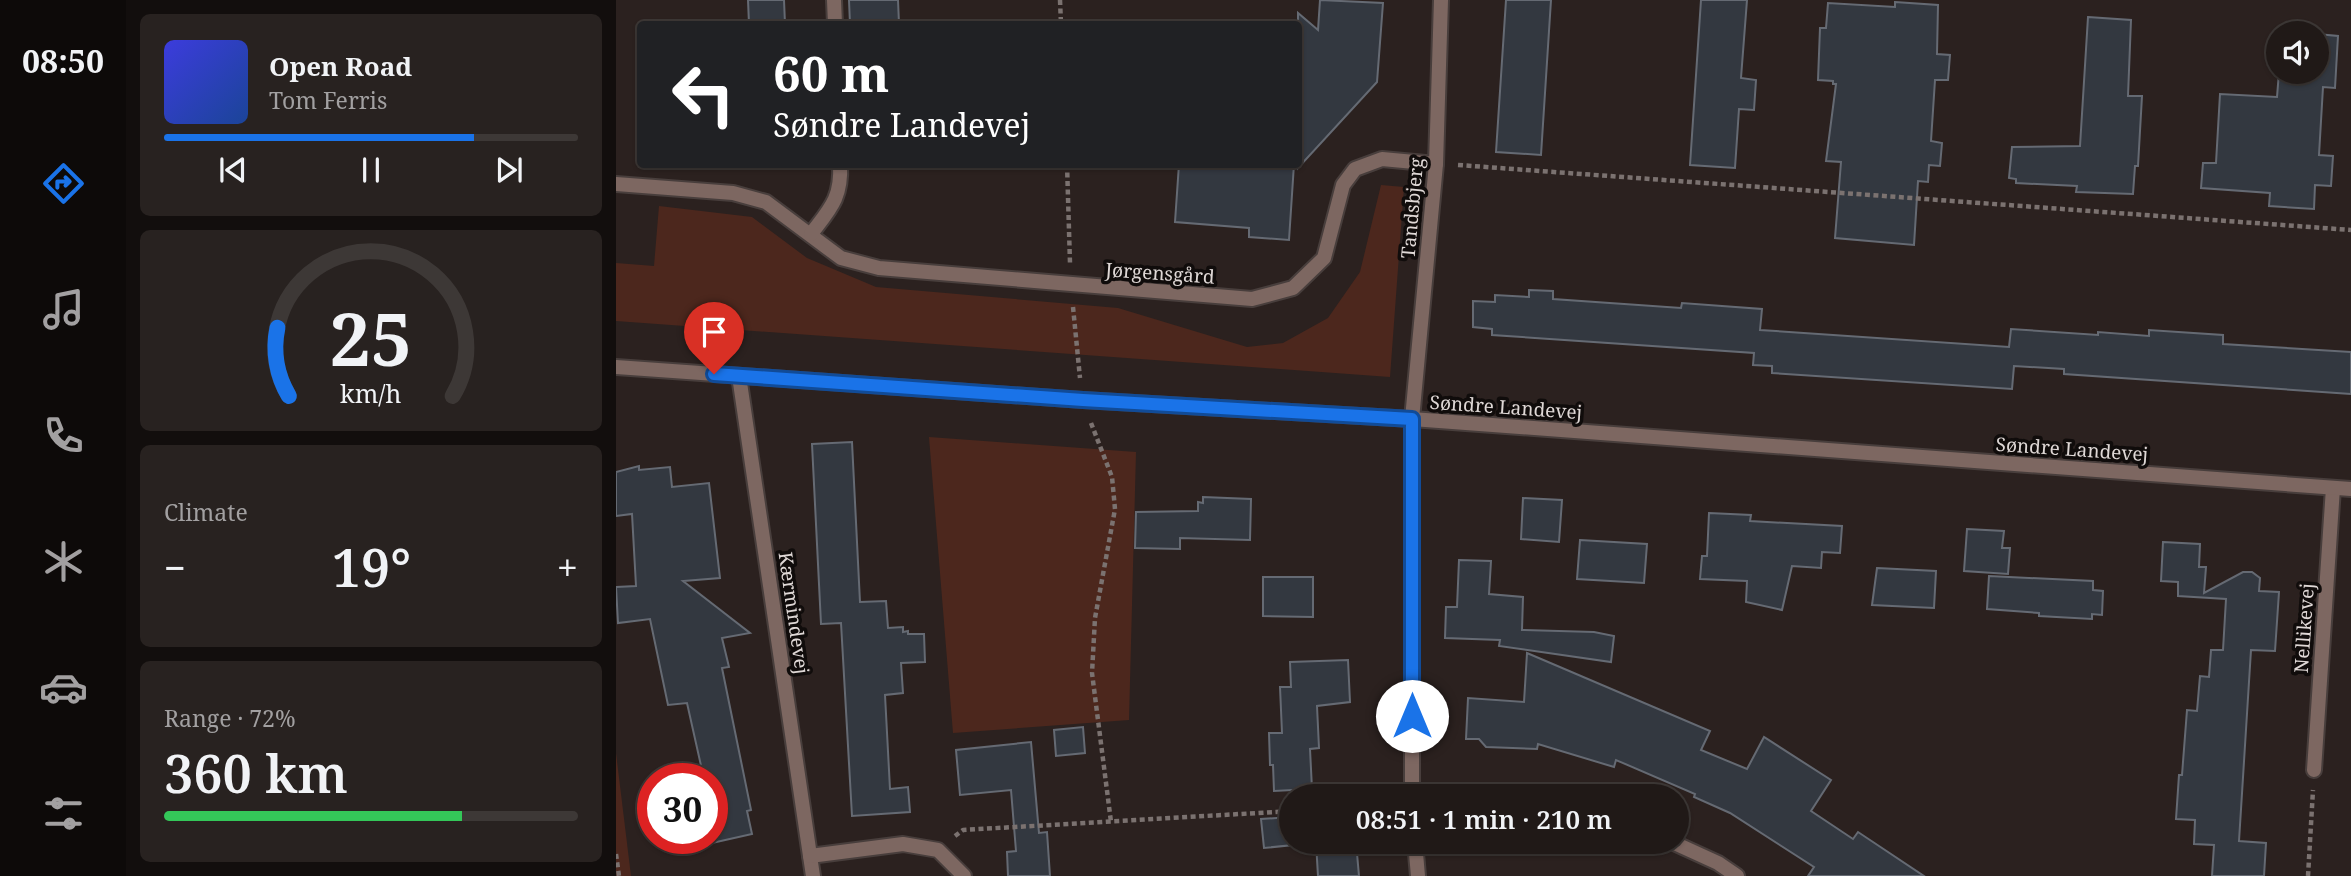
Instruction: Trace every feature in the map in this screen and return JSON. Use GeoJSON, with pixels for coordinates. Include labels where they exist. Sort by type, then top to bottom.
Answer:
{"type":"FeatureCollection","features":[{"type":"Feature","properties":{"kind":"street"},"geometry":{"type":"LineString","coordinates":[[834,0],[835,21]]}},
{"type":"Feature","properties":{"kind":"street","name":"Tandsbjerg"},"geometry":{"type":"LineString","coordinates":[[1412,784],[1412,419],[1436,164],[1441,0]]}},
{"type":"Feature","properties":{"kind":"street","name":"Jørgensgård"},"geometry":{"type":"LineString","coordinates":[[616,184],[733,193],[766,202],[841,258],[879,268],[1252,299],[1293,288],[1324,258],[1343,185],[1355,169],[1382,159],[1436,164]]}},
{"type":"Feature","properties":{"kind":"street"},"geometry":{"type":"LineString","coordinates":[[811,234],[835,202],[841,184],[840,168]]}},
{"type":"Feature","properties":{"kind":"street","name":"Søndre Landevej"},"geometry":{"type":"LineString","coordinates":[[616,367],[1083,400],[1412,419],[2351,489]]}},
{"type":"Feature","properties":{"kind":"street","name":"Kærmindevej"},"geometry":{"type":"LineString","coordinates":[[739,376],[813,876]]}},
{"type":"Feature","properties":{"kind":"street","name":"Nellikevej"},"geometry":{"type":"LineString","coordinates":[[2314,770],[2333,488]]}},
{"type":"Feature","properties":{"kind":"street"},"geometry":{"type":"LineString","coordinates":[[810,856],[903,844],[938,850],[964,876]]}},
{"type":"Feature","properties":{"kind":"street"},"geometry":{"type":"LineString","coordinates":[[1689,850],[1718,863],[1737,876]]}},
{"type":"Feature","properties":{"kind":"street"},"geometry":{"type":"LineString","coordinates":[[1416,854],[1418,876]]}},
{"type":"Feature","properties":{"kind":"path"},"geometry":{"type":"LineString","coordinates":[[1060,0],[1061,21]]}},
{"type":"Feature","properties":{"kind":"path"},"geometry":{"type":"LineString","coordinates":[[1436,164],[2351,230]]}},
{"type":"Feature","properties":{"kind":"path"},"geometry":{"type":"LineString","coordinates":[[1067,168],[1071,285],[1083,400],[1112,477],[1115,509],[1095,618],[1092,673],[1111,821]]}},
{"type":"Feature","properties":{"kind":"path"},"geometry":{"type":"LineString","coordinates":[[2308,876],[2314,770]]}},
{"type":"Feature","properties":{"kind":"path"},"geometry":{"type":"LineString","coordinates":[[938,850],[963,830],[1279,812]]}},
{"type":"Feature","properties":{"kind":"path"},"geometry":{"type":"LineString","coordinates":[[616,854],[619,876]]}},
{"type":"Feature","properties":{"kind":"shaded area"},"geometry":{"type":"Polygon","coordinates":[[[1381,185],[1404,187],[1390,377],[616,321],[616,263],[654,266],[659,206],[752,217],[807,258],[876,287],[1118,308],[1247,347],[1283,343],[1328,318],[1360,272],[1381,185]]]}},
{"type":"Feature","properties":{"kind":"shaded area"},"geometry":{"type":"Polygon","coordinates":[[[929,437],[1136,452],[1129,720],[953,733],[929,437]]]}},
{"type":"Feature","properties":{"kind":"shaded area"},"geometry":{"type":"Polygon","coordinates":[[[616,753],[631,876],[616,876],[616,753]]]}},
{"type":"Feature","properties":{"kind":"building"},"geometry":{"type":"Polygon","coordinates":[[[748,0],[784,0],[785,21],[749,21],[748,0]]]}},
{"type":"Feature","properties":{"kind":"building"},"geometry":{"type":"Polygon","coordinates":[[[849,0],[898,0],[899,21],[850,21],[849,0]]]}},
{"type":"Feature","properties":{"kind":"building"},"geometry":{"type":"Polygon","coordinates":[[[1320,0],[1383,3],[1377,82],[1302,164],[1302,21],[1298,21],[1298,13],[1318,30],[1320,0]]]}},
{"type":"Feature","properties":{"kind":"building"},"geometry":{"type":"Polygon","coordinates":[[[1506,0],[1551,0],[1541,155],[1496,152],[1506,0]]]}},
{"type":"Feature","properties":{"kind":"building"},"geometry":{"type":"Polygon","coordinates":[[[1701,0],[1747,0],[1741,78],[1756,80],[1754,110],[1739,109],[1735,168],[1690,165],[1701,0]]]}},
{"type":"Feature","properties":{"kind":"building"},"geometry":{"type":"Polygon","coordinates":[[[1895,2],[1938,5],[1937,54],[1950,55],[1948,80],[1935,80],[1931,141],[1942,143],[1940,166],[1929,165],[1928,182],[1918,181],[1914,245],[1835,238],[1841,162],[1826,161],[1836,84],[1833,84],[1833,81],[1818,80],[1820,28],[1826,28],[1828,3],[1895,7],[1895,2]]]}},
{"type":"Feature","properties":{"kind":"building"},"geometry":{"type":"Polygon","coordinates":[[[2088,17],[2131,20],[2128,96],[2142,96],[2138,166],[2135,166],[2133,194],[2076,192],[2077,186],[2016,183],[2016,179],[2009,178],[2012,147],[2080,146],[2088,17]]]}},
{"type":"Feature","properties":{"kind":"building"},"geometry":{"type":"Polygon","coordinates":[[[2329,35],[2338,36],[2335,88],[2323,87],[2319,155],[2333,156],[2331,186],[2315,185],[2314,209],[2269,206],[2270,193],[2201,188],[2203,163],[2216,163],[2220,94],[2277,97],[2278,84],[2329,84],[2329,35]]]}},
{"type":"Feature","properties":{"kind":"building"},"geometry":{"type":"Polygon","coordinates":[[[1179,168],[1294,168],[1289,240],[1249,237],[1249,228],[1175,222],[1179,168]]]}},
{"type":"Feature","properties":{"kind":"building"},"geometry":{"type":"Polygon","coordinates":[[[1529,290],[1553,291],[1553,299],[1681,308],[1682,303],[1762,309],[1760,330],[2009,347],[2011,329],[2098,335],[2098,332],[2149,336],[2149,330],[2223,335],[2223,344],[2351,352],[2351,394],[2064,374],[2064,369],[2014,366],[2012,389],[1772,373],[1772,366],[1753,365],[1754,353],[1492,335],[1492,329],[1473,327],[1473,301],[1495,302],[1495,295],[1529,297],[1529,290]]]}},
{"type":"Feature","properties":{"kind":"building"},"geometry":{"type":"Polygon","coordinates":[[[852,442],[860,602],[886,601],[888,628],[903,627],[903,632],[908,631],[908,634],[924,634],[925,662],[901,663],[903,693],[885,695],[890,789],[908,787],[910,812],[852,816],[841,623],[821,624],[812,444],[852,442]]]}},
{"type":"Feature","properties":{"kind":"building"},"geometry":{"type":"Polygon","coordinates":[[[639,466],[639,470],[670,467],[672,487],[709,483],[720,578],[683,581],[750,633],[722,638],[729,667],[722,668],[751,810],[747,811],[752,834],[728,839],[728,763],[700,763],[687,703],[668,705],[650,619],[618,623],[616,587],[636,586],[632,514],[616,516],[616,472],[639,466]]]}},
{"type":"Feature","properties":{"kind":"building"},"geometry":{"type":"Polygon","coordinates":[[[1203,497],[1251,499],[1250,540],[1180,538],[1180,549],[1135,548],[1136,512],[1198,511],[1198,502],[1203,503],[1203,497]]]}},
{"type":"Feature","properties":{"kind":"building"},"geometry":{"type":"Polygon","coordinates":[[[1523,498],[1562,500],[1559,542],[1521,539],[1523,498]]]}},
{"type":"Feature","properties":{"kind":"building"},"geometry":{"type":"Polygon","coordinates":[[[1709,513],[1751,515],[1750,521],[1842,526],[1840,553],[1822,552],[1821,568],[1792,566],[1782,610],[1746,602],[1747,581],[1700,579],[1702,556],[1707,556],[1709,513]]]}},
{"type":"Feature","properties":{"kind":"building"},"geometry":{"type":"Polygon","coordinates":[[[1967,529],[2004,531],[2002,548],[2010,548],[2008,574],[1964,571],[1967,529]]]}},
{"type":"Feature","properties":{"kind":"building"},"geometry":{"type":"Polygon","coordinates":[[[1580,540],[1647,544],[1644,583],[1577,579],[1580,540]]]}},
{"type":"Feature","properties":{"kind":"building"},"geometry":{"type":"Polygon","coordinates":[[[2163,542],[2200,544],[2199,567],[2206,567],[2204,593],[2243,572],[2252,572],[2260,578],[2259,591],[2279,592],[2275,651],[2251,650],[2239,841],[2266,843],[2264,876],[2212,876],[2214,845],[2194,844],[2195,820],[2176,819],[2187,710],[2197,711],[2200,676],[2209,677],[2211,650],[2223,650],[2226,599],[2178,596],[2178,582],[2161,581],[2163,542]]]}},
{"type":"Feature","properties":{"kind":"building"},"geometry":{"type":"Polygon","coordinates":[[[1459,560],[1491,561],[1489,594],[1523,597],[1522,630],[1594,632],[1614,636],[1611,662],[1499,646],[1500,640],[1445,638],[1446,607],[1457,607],[1459,560]]]}},
{"type":"Feature","properties":{"kind":"building"},"geometry":{"type":"Polygon","coordinates":[[[1877,568],[1936,571],[1934,608],[1872,605],[1877,568]]]}},
{"type":"Feature","properties":{"kind":"building"},"geometry":{"type":"Polygon","coordinates":[[[1989,576],[2093,581],[2093,590],[2103,591],[2102,615],[2092,614],[2092,619],[1987,609],[1989,576]]]}},
{"type":"Feature","properties":{"kind":"building"},"geometry":{"type":"Polygon","coordinates":[[[1263,577],[1313,577],[1313,617],[1263,616],[1263,577]]]}},
{"type":"Feature","properties":{"kind":"building"},"geometry":{"type":"Polygon","coordinates":[[[1527,653],[1710,731],[1701,750],[1747,769],[1764,737],[1831,780],[1811,811],[1853,839],[1858,832],[1924,876],[1808,876],[1814,867],[1730,813],[1694,797],[1695,794],[1689,791],[1689,784],[1672,784],[1616,760],[1614,767],[1538,744],[1537,749],[1486,747],[1479,739],[1466,739],[1468,698],[1524,702],[1527,653]]]}},
{"type":"Feature","properties":{"kind":"building"},"geometry":{"type":"Polygon","coordinates":[[[1348,660],[1350,702],[1317,706],[1319,748],[1310,749],[1312,784],[1279,784],[1279,791],[1274,791],[1269,733],[1282,733],[1280,687],[1291,687],[1290,662],[1348,660]]]}},
{"type":"Feature","properties":{"kind":"building"},"geometry":{"type":"Polygon","coordinates":[[[1083,727],[1085,753],[1056,756],[1054,730],[1083,727]]]}},
{"type":"Feature","properties":{"kind":"building"},"geometry":{"type":"Polygon","coordinates":[[[1031,742],[1039,833],[1047,832],[1050,876],[1008,876],[1007,852],[1016,851],[1011,790],[960,795],[956,750],[1031,742]]]}},
{"type":"Feature","properties":{"kind":"building"},"geometry":{"type":"Polygon","coordinates":[[[1279,818],[1279,846],[1264,848],[1261,819],[1279,818]]]}},
{"type":"Feature","properties":{"kind":"building"},"geometry":{"type":"Polygon","coordinates":[[[1317,854],[1357,854],[1359,876],[1318,876],[1317,854]]]}},
{"type":"Feature","properties":{"kind":"route"},"geometry":{"type":"LineString","coordinates":[[714,374],[1083,400],[1412,419],[1412,716]]}}]}
